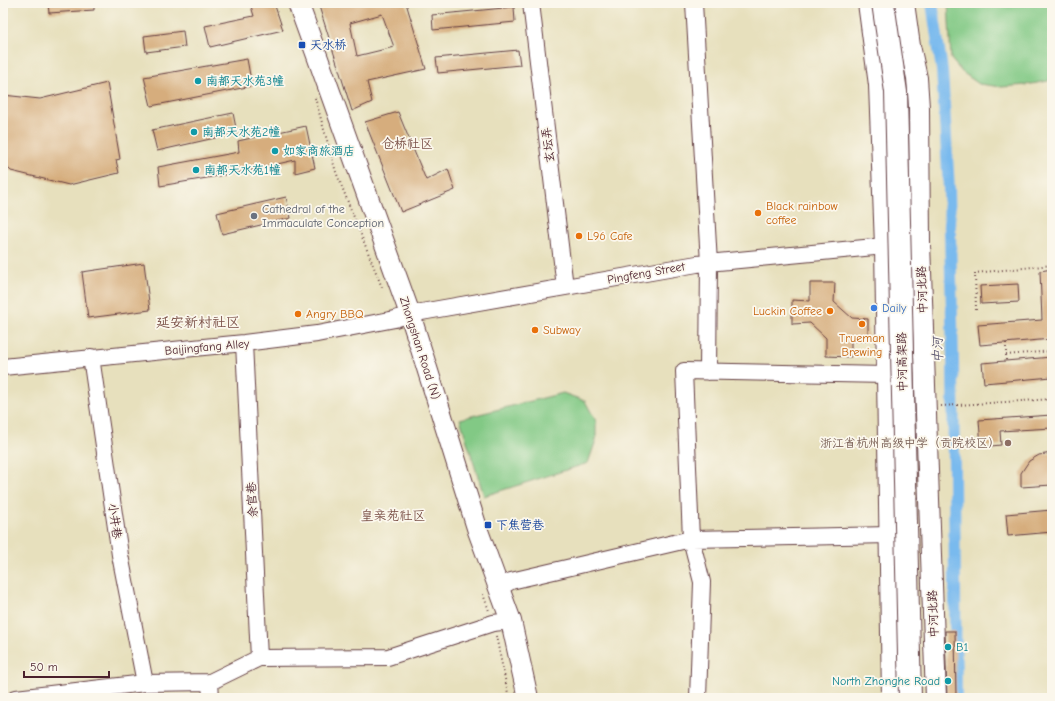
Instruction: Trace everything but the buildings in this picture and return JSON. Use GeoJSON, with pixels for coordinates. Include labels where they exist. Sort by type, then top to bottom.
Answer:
{"type":"FeatureCollection","features":[{"type":"Feature","properties":{"kind":"highway","name":"中河高架路"},"geometry":{"type":"LineString","coordinates":[[883,3],[896,92],[910,698]]}},
{"type":"Feature","properties":{"kind":"highway","name":"中河高架路"},"geometry":{"type":"LineString","coordinates":[[897,3],[909,88],[925,698]]}},
{"type":"Feature","properties":{"kind":"main road","name":"Zhongshan Road (N)"},"geometry":{"type":"LineString","coordinates":[[298,3],[410,314],[465,492],[491,590],[528,698]]}},
{"type":"Feature","properties":{"kind":"main road"},"geometry":{"type":"LineString","coordinates":[[868,3],[879,85],[885,246],[892,698]]}},
{"type":"Feature","properties":{"kind":"main road","name":"中河北路"},"geometry":{"type":"LineString","coordinates":[[904,3],[916,78],[919,108],[920,251],[936,698]]}},
{"type":"Feature","properties":{"kind":"street","name":"玄坛弄"},"geometry":{"type":"LineString","coordinates":[[531,3],[565,287]]}},
{"type":"Feature","properties":{"kind":"street"},"geometry":{"type":"LineString","coordinates":[[694,3],[709,263],[708,372]]}},
{"type":"Feature","properties":{"kind":"street","name":"Pingfeng Street"},"geometry":{"type":"LineString","coordinates":[[410,314],[709,263],[885,246]]}},
{"type":"Feature","properties":{"kind":"street","name":"Baijingfang Alley"},"geometry":{"type":"LineString","coordinates":[[3,367],[244,344],[317,334],[395,319],[410,314]]}},
{"type":"Feature","properties":{"kind":"street","name":"余官巷"},"geometry":{"type":"LineString","coordinates":[[244,344],[259,658]]}},
{"type":"Feature","properties":{"kind":"street","name":"小井巷"},"geometry":{"type":"LineString","coordinates":[[91,358],[120,555],[145,683]]}},
{"type":"Feature","properties":{"kind":"street"},"geometry":{"type":"LineString","coordinates":[[698,698],[702,582],[691,539],[684,371],[887,375]]}},
{"type":"Feature","properties":{"kind":"street"},"geometry":{"type":"LineString","coordinates":[[491,590],[511,581],[691,539],[890,536]]}},
{"type":"Feature","properties":{"kind":"street"},"geometry":{"type":"LineString","coordinates":[[16,698],[145,683],[210,682],[259,658],[388,657],[502,622]]}},
{"type":"Feature","properties":{"kind":"street"},"geometry":{"type":"LineString","coordinates":[[210,682],[211,698]]}},
{"type":"Feature","properties":{"kind":"path"},"geometry":{"type":"LineString","coordinates":[[314,95],[336,172],[384,290]]}},
{"type":"Feature","properties":{"kind":"path"},"geometry":{"type":"LineString","coordinates":[[976,310],[975,273],[1052,265]]}},
{"type":"Feature","properties":{"kind":"path"},"geometry":{"type":"LineString","coordinates":[[1006,343],[1006,360]]}},
{"type":"Feature","properties":{"kind":"path"},"geometry":{"type":"LineString","coordinates":[[1006,355],[1052,351]]}},
{"type":"Feature","properties":{"kind":"path"},"geometry":{"type":"LineString","coordinates":[[945,406],[1052,399]]}},
{"type":"Feature","properties":{"kind":"path"},"geometry":{"type":"LineString","coordinates":[[491,590],[502,622],[509,698]]}},
{"type":"Feature","properties":{"kind":"green space"},"geometry":{"type":"Polygon","coordinates":[[[948,3],[1052,3],[1052,78],[1048,81],[1026,85],[1002,87],[979,84],[962,72],[951,59],[948,3]]]}},
{"type":"Feature","properties":{"kind":"green space"},"geometry":{"type":"Polygon","coordinates":[[[563,393],[585,401],[596,421],[596,440],[588,463],[484,496],[460,419],[563,393]]]}},
{"type":"Feature","properties":{"kind":"waterway","name":"中河"},"geometry":{"type":"LineString","coordinates":[[932,3],[942,70],[949,189],[953,361],[956,698]]}},
{"type":"Feature","properties":{"kind":"place","name":"天水桥"},"geometry":{"type":"Point","coordinates":[302,45]}},
{"type":"Feature","properties":{"kind":"place","name":"南都天水苑3幢"},"geometry":{"type":"Point","coordinates":[198,81]}},
{"type":"Feature","properties":{"kind":"place","name":"南都天水苑2幢"},"geometry":{"type":"Point","coordinates":[194,132]}},
{"type":"Feature","properties":{"kind":"place","name":"如家商旅酒店"},"geometry":{"type":"Point","coordinates":[275,151]}},
{"type":"Feature","properties":{"kind":"place","name":"南都天水苑1幢"},"geometry":{"type":"Point","coordinates":[196,170]}},
{"type":"Feature","properties":{"kind":"place","name":"Black rainbow coffee"},"geometry":{"type":"Point","coordinates":[758,213]}},
{"type":"Feature","properties":{"kind":"place","name":"Cathedral of the Immaculate Conception"},"geometry":{"type":"Point","coordinates":[254,216]}},
{"type":"Feature","properties":{"kind":"place","name":"L96 Cafe"},"geometry":{"type":"Point","coordinates":[579,236]}},
{"type":"Feature","properties":{"kind":"place","name":"Daily"},"geometry":{"type":"Point","coordinates":[874,308]}},
{"type":"Feature","properties":{"kind":"place","name":"Luckin Coffee"},"geometry":{"type":"Point","coordinates":[830,311]}},
{"type":"Feature","properties":{"kind":"place","name":"Angry BBQ"},"geometry":{"type":"Point","coordinates":[298,314]}},
{"type":"Feature","properties":{"kind":"place","name":"Trueman Brewing"},"geometry":{"type":"Point","coordinates":[862,324]}},
{"type":"Feature","properties":{"kind":"place","name":"Subway"},"geometry":{"type":"Point","coordinates":[535,330]}},
{"type":"Feature","properties":{"kind":"place","name":"浙江省杭州高级中学（贡院校区）"},"geometry":{"type":"Point","coordinates":[1008,443]}},
{"type":"Feature","properties":{"kind":"place","name":"下焦营巷"},"geometry":{"type":"Point","coordinates":[488,525]}},
{"type":"Feature","properties":{"kind":"place","name":"B1"},"geometry":{"type":"Point","coordinates":[948,647]}},
{"type":"Feature","properties":{"kind":"place","name":"North Zhonghe Road"},"geometry":{"type":"Point","coordinates":[948,681]}},
{"type":"Feature","properties":{"kind":"district","name":"仓桥社区"},"geometry":{"type":"Point","coordinates":[407,143]}},
{"type":"Feature","properties":{"kind":"district","name":"延安新村社区"},"geometry":{"type":"Point","coordinates":[198,322]}},
{"type":"Feature","properties":{"kind":"district","name":"皇亲苑社区"},"geometry":{"type":"Point","coordinates":[393,515]}}]}
